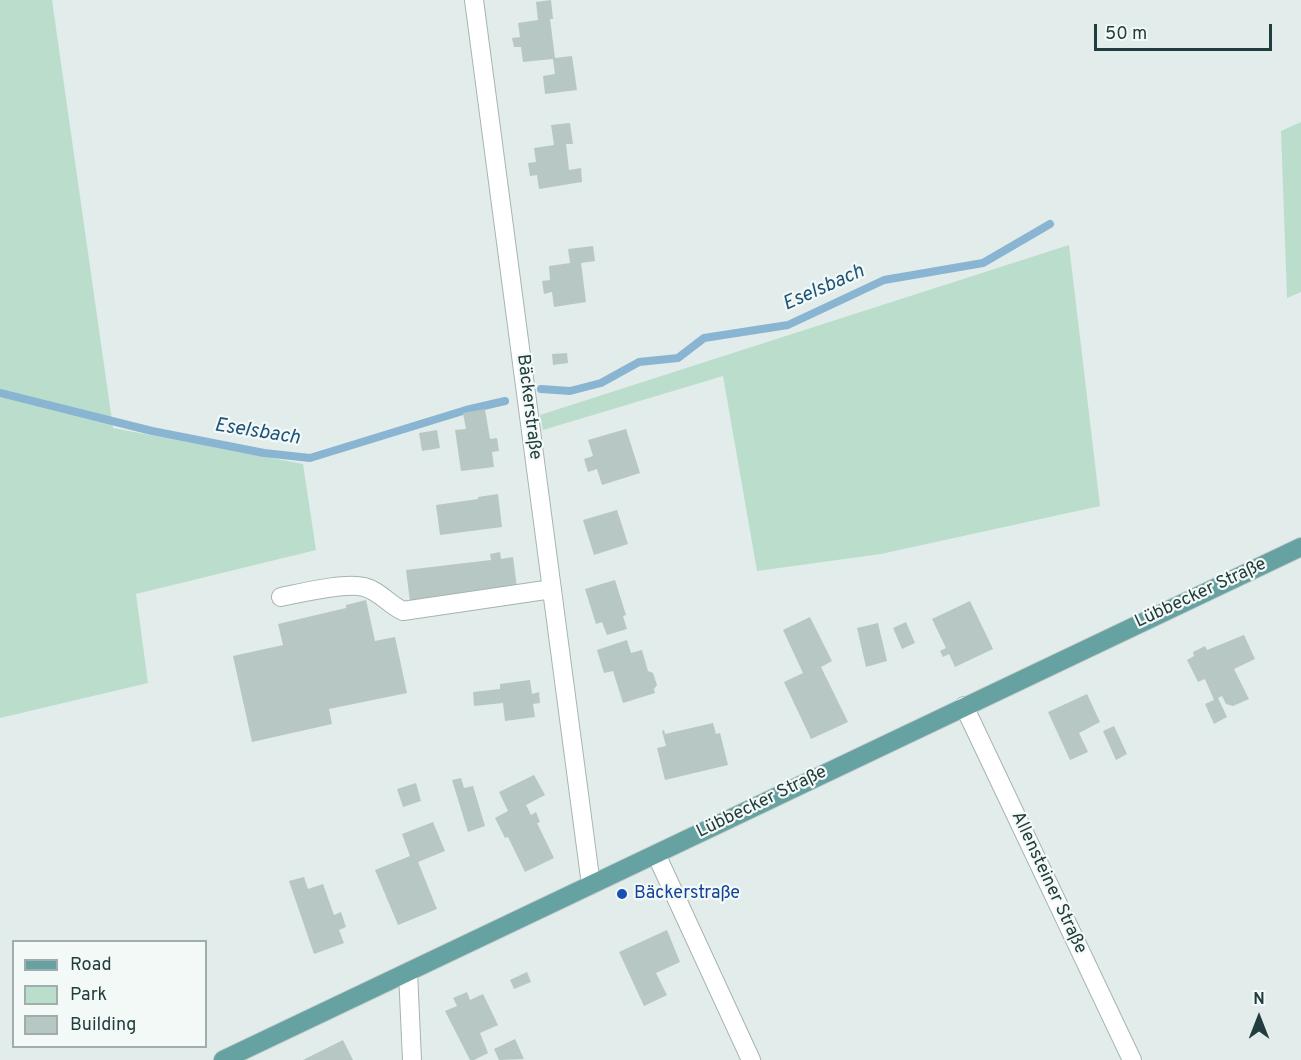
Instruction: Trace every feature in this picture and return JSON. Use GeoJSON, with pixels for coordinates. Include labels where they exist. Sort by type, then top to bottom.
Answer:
{"type":"FeatureCollection","features":[{"type":"Feature","properties":{"kind":"main road","name":"Lübbecker Straße"},"geometry":{"type":"LineString","coordinates":[[223,1060],[1301,547]]}},
{"type":"Feature","properties":{"kind":"street","name":"Bäckerstraße"},"geometry":{"type":"LineString","coordinates":[[474,0],[591,885]]}},
{"type":"Feature","properties":{"kind":"street"},"geometry":{"type":"LineString","coordinates":[[281,597],[340,587],[363,586],[380,594],[391,605],[403,611],[552,589]]}},
{"type":"Feature","properties":{"kind":"street","name":"Allensteiner Straße"},"geometry":{"type":"LineString","coordinates":[[964,706],[1132,1060]]}},
{"type":"Feature","properties":{"kind":"street"},"geometry":{"type":"LineString","coordinates":[[656,854],[751,1060]]}},
{"type":"Feature","properties":{"kind":"street"},"geometry":{"type":"LineString","coordinates":[[408,972],[412,1060]]}},
{"type":"Feature","properties":{"kind":"green space"},"geometry":{"type":"Polygon","coordinates":[[[0,0],[52,0],[113,428],[303,464],[316,550],[136,594],[148,683],[0,718],[0,0]]]}},
{"type":"Feature","properties":{"kind":"green space"},"geometry":{"type":"Polygon","coordinates":[[[1301,122],[1301,292],[1287,298],[1281,131],[1301,122]]]}},
{"type":"Feature","properties":{"kind":"green space"},"geometry":{"type":"Polygon","coordinates":[[[1069,245],[1100,506],[881,554],[757,571],[723,376],[543,430],[540,415],[1069,245]]]}},
{"type":"Feature","properties":{"kind":"building"},"geometry":{"type":"Polygon","coordinates":[[[551,0],[553,19],[550,19],[555,58],[572,56],[577,90],[545,94],[543,76],[555,74],[553,59],[523,62],[521,47],[514,47],[512,38],[520,37],[518,23],[538,20],[536,2],[551,0]]]}},
{"type":"Feature","properties":{"kind":"building"},"geometry":{"type":"Polygon","coordinates":[[[570,123],[573,144],[566,144],[569,170],[581,168],[582,182],[539,189],[537,175],[530,176],[528,163],[536,162],[534,148],[554,145],[551,125],[570,123]]]}},
{"type":"Feature","properties":{"kind":"building"},"geometry":{"type":"Polygon","coordinates":[[[593,246],[595,261],[581,263],[586,302],[554,307],[552,292],[544,294],[542,281],[550,280],[549,266],[570,263],[568,249],[593,246]]]}},
{"type":"Feature","properties":{"kind":"building"},"geometry":{"type":"Polygon","coordinates":[[[567,353],[568,363],[553,365],[552,354],[567,353]]]}},
{"type":"Feature","properties":{"kind":"building"},"geometry":{"type":"Polygon","coordinates":[[[485,409],[490,439],[497,438],[499,451],[492,452],[494,467],[461,471],[455,430],[466,429],[463,413],[485,409]]]}},
{"type":"Feature","properties":{"kind":"building"},"geometry":{"type":"Polygon","coordinates":[[[626,429],[640,473],[602,485],[597,469],[588,472],[584,459],[593,456],[588,440],[626,429]]]}},
{"type":"Feature","properties":{"kind":"building"},"geometry":{"type":"Polygon","coordinates":[[[437,430],[440,448],[422,451],[419,433],[437,430]]]}},
{"type":"Feature","properties":{"kind":"building"},"geometry":{"type":"Polygon","coordinates":[[[498,494],[502,527],[440,535],[436,505],[498,494]]]}},
{"type":"Feature","properties":{"kind":"building"},"geometry":{"type":"Polygon","coordinates":[[[617,510],[628,544],[594,555],[583,520],[617,510]]]}},
{"type":"Feature","properties":{"kind":"building"},"geometry":{"type":"Polygon","coordinates":[[[500,552],[501,559],[513,557],[517,588],[410,602],[406,570],[491,560],[490,554],[500,552]]]}},
{"type":"Feature","properties":{"kind":"building"},"geometry":{"type":"Polygon","coordinates":[[[615,580],[626,615],[623,616],[627,629],[607,635],[602,622],[596,624],[585,589],[615,580]]]}},
{"type":"Feature","properties":{"kind":"building"},"geometry":{"type":"Polygon","coordinates":[[[366,600],[375,641],[395,637],[407,693],[329,709],[332,724],[252,742],[233,656],[283,645],[278,624],[346,608],[346,605],[366,600]]]}},
{"type":"Feature","properties":{"kind":"building"},"geometry":{"type":"Polygon","coordinates":[[[970,601],[993,649],[955,667],[949,654],[943,657],[940,651],[946,648],[932,619],[970,601]]]}},
{"type":"Feature","properties":{"kind":"building"},"geometry":{"type":"Polygon","coordinates":[[[810,617],[832,661],[821,667],[848,722],[811,739],[784,682],[803,673],[783,630],[810,617]]]}},
{"type":"Feature","properties":{"kind":"building"},"geometry":{"type":"Polygon","coordinates":[[[906,622],[915,643],[902,649],[893,628],[906,622]]]}},
{"type":"Feature","properties":{"kind":"building"},"geometry":{"type":"Polygon","coordinates":[[[878,623],[887,661],[866,667],[857,628],[878,623]]]}},
{"type":"Feature","properties":{"kind":"building"},"geometry":{"type":"Polygon","coordinates":[[[1244,635],[1255,659],[1234,669],[1249,699],[1233,706],[1226,704],[1222,696],[1218,698],[1227,717],[1214,724],[1205,704],[1214,700],[1205,679],[1198,682],[1187,660],[1194,656],[1193,652],[1205,646],[1207,650],[1244,635]]]}},
{"type":"Feature","properties":{"kind":"building"},"geometry":{"type":"Polygon","coordinates":[[[627,640],[631,653],[642,650],[648,671],[653,673],[657,685],[654,689],[655,693],[623,703],[613,671],[604,673],[597,650],[627,640]]]}},
{"type":"Feature","properties":{"kind":"building"},"geometry":{"type":"Polygon","coordinates":[[[530,680],[532,694],[539,692],[540,703],[533,704],[535,717],[505,721],[503,703],[474,706],[473,692],[500,689],[500,684],[530,680]]]}},
{"type":"Feature","properties":{"kind":"building"},"geometry":{"type":"Polygon","coordinates":[[[1087,694],[1100,722],[1079,733],[1088,752],[1070,760],[1048,712],[1087,694]]]}},
{"type":"Feature","properties":{"kind":"building"},"geometry":{"type":"Polygon","coordinates":[[[713,723],[716,734],[720,733],[728,765],[665,780],[657,748],[666,746],[662,731],[664,730],[665,734],[713,723]]]}},
{"type":"Feature","properties":{"kind":"building"},"geometry":{"type":"Polygon","coordinates":[[[1114,726],[1127,754],[1116,760],[1103,731],[1114,726]]]}},
{"type":"Feature","properties":{"kind":"building"},"geometry":{"type":"Polygon","coordinates":[[[534,775],[545,795],[526,805],[531,815],[536,812],[540,822],[537,823],[554,858],[525,872],[508,837],[505,838],[495,818],[508,811],[499,792],[534,775]]]}},
{"type":"Feature","properties":{"kind":"building"},"geometry":{"type":"Polygon","coordinates":[[[461,778],[464,788],[473,786],[485,826],[468,832],[452,780],[461,778]]]}},
{"type":"Feature","properties":{"kind":"building"},"geometry":{"type":"Polygon","coordinates":[[[416,783],[421,801],[403,807],[397,789],[416,783]]]}},
{"type":"Feature","properties":{"kind":"building"},"geometry":{"type":"Polygon","coordinates":[[[433,822],[445,851],[418,862],[437,909],[398,925],[375,870],[410,856],[402,834],[433,822]]]}},
{"type":"Feature","properties":{"kind":"building"},"geometry":{"type":"Polygon","coordinates":[[[304,877],[308,889],[323,884],[334,915],[341,912],[346,927],[339,930],[344,943],[314,954],[289,881],[304,877]]]}},
{"type":"Feature","properties":{"kind":"building"},"geometry":{"type":"Polygon","coordinates":[[[667,930],[680,962],[656,973],[667,995],[644,1006],[619,952],[667,930]]]}},
{"type":"Feature","properties":{"kind":"building"},"geometry":{"type":"Polygon","coordinates":[[[527,972],[531,982],[514,989],[510,980],[527,972]]]}},
{"type":"Feature","properties":{"kind":"building"},"geometry":{"type":"Polygon","coordinates":[[[467,992],[470,1000],[483,994],[498,1025],[480,1033],[488,1053],[474,1060],[470,1060],[445,1011],[457,1006],[453,998],[467,992]]]}},
{"type":"Feature","properties":{"kind":"building"},"geometry":{"type":"Polygon","coordinates":[[[515,1039],[524,1059],[499,1060],[494,1049],[515,1039]]]}},
{"type":"Feature","properties":{"kind":"building"},"geometry":{"type":"Polygon","coordinates":[[[343,1040],[353,1060],[303,1060],[343,1040]]]}},
{"type":"Feature","properties":{"kind":"waterway","name":"Eselsbach"},"geometry":{"type":"LineString","coordinates":[[541,389],[570,391],[601,383],[639,362],[678,358],[704,338],[788,325],[884,280],[983,263],[1050,224]]}},
{"type":"Feature","properties":{"kind":"waterway","name":"Eselsbach"},"geometry":{"type":"LineString","coordinates":[[0,393],[152,431],[264,453],[310,458],[466,410],[505,401]]}},
{"type":"Feature","properties":{"kind":"place","name":"Bäckerstraße"},"geometry":{"type":"Point","coordinates":[622,894]}}]}
